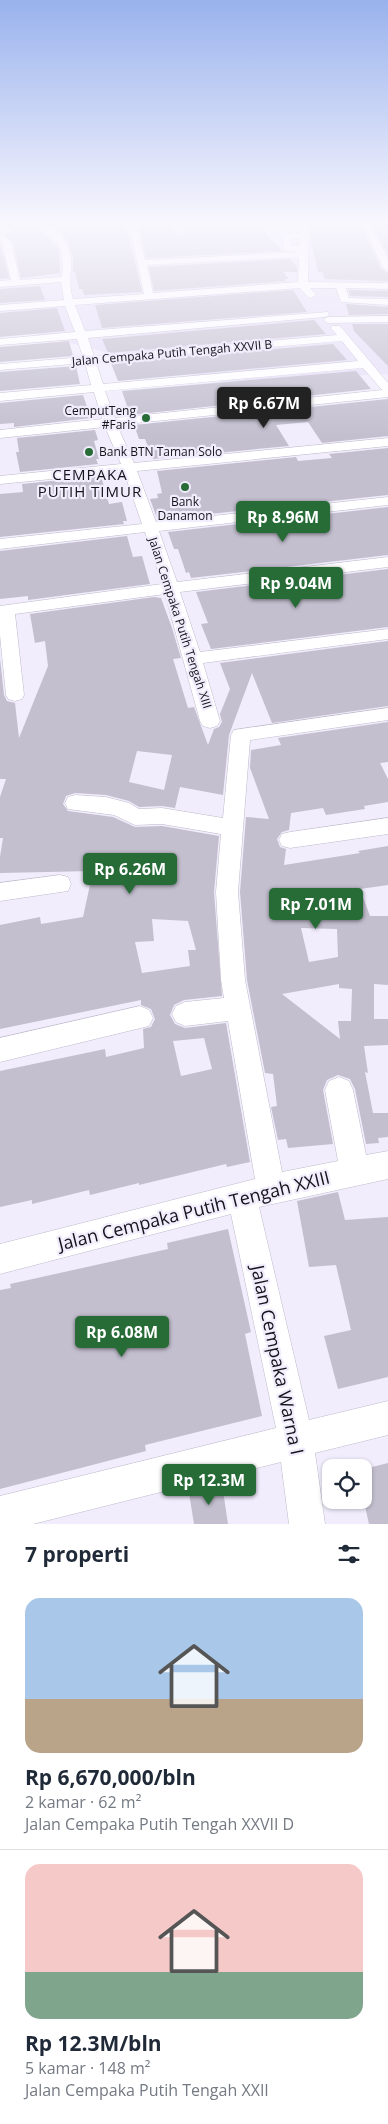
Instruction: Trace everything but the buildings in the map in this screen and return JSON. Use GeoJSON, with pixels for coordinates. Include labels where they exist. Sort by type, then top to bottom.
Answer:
{"type":"FeatureCollection","features":[{"type":"Feature","properties":{"kind":"street"},"geometry":{"type":"LineString","coordinates":[[0,308],[52,295]]}},
{"type":"Feature","properties":{"kind":"street","name":"Jalan Cempaka Putih Tengah XIII"},"geometry":{"type":"LineString","coordinates":[[69,295],[110,423],[129,468],[171,588],[194,659],[210,721]]}},
{"type":"Feature","properties":{"kind":"street"},"geometry":{"type":"LineString","coordinates":[[74,295],[90,306],[161,295]]}},
{"type":"Feature","properties":{"kind":"street"},"geometry":{"type":"LineString","coordinates":[[310,295],[326,317],[388,391]]}},
{"type":"Feature","properties":{"kind":"street"},"geometry":{"type":"LineString","coordinates":[[345,295],[348,301],[388,302]]}},
{"type":"Feature","properties":{"kind":"street"},"geometry":{"type":"LineString","coordinates":[[338,307],[344,320]]}},
{"type":"Feature","properties":{"kind":"street"},"geometry":{"type":"LineString","coordinates":[[0,342],[326,317],[344,320],[388,319]]}},
{"type":"Feature","properties":{"kind":"street","name":"Jalan Cempaka Putih Tengah XXVII B"},"geometry":{"type":"LineString","coordinates":[[0,368],[344,338]]}},
{"type":"Feature","properties":{"kind":"street"},"geometry":{"type":"LineString","coordinates":[[0,397],[366,364]]}},
{"type":"Feature","properties":{"kind":"street"},"geometry":{"type":"LineString","coordinates":[[0,434],[388,391]]}},
{"type":"Feature","properties":{"kind":"street"},"geometry":{"type":"LineString","coordinates":[[0,480],[388,442]]}},
{"type":"Feature","properties":{"kind":"street"},"geometry":{"type":"LineString","coordinates":[[0,544],[388,501]]}},
{"type":"Feature","properties":{"kind":"street"},"geometry":{"type":"LineString","coordinates":[[15,695],[3,610],[388,562]]}},
{"type":"Feature","properties":{"kind":"street"},"geometry":{"type":"LineString","coordinates":[[194,659],[388,634]]}},
{"type":"Feature","properties":{"kind":"street","name":"Jalan Cempaka Warna I"},"geometry":{"type":"LineString","coordinates":[[307,1524],[296,1440],[256,1193],[239,1008],[233,980],[227,892],[241,734],[388,714]]}},
{"type":"Feature","properties":{"kind":"street"},"geometry":{"type":"LineString","coordinates":[[74,803],[108,805],[129,811],[135,817],[162,816],[233,828]]}},
{"type":"Feature","properties":{"kind":"street"},"geometry":{"type":"LineString","coordinates":[[290,840],[388,826]]}},
{"type":"Feature","properties":{"kind":"street"},"geometry":{"type":"LineString","coordinates":[[0,892],[60,884]]}},
{"type":"Feature","properties":{"kind":"street"},"geometry":{"type":"LineString","coordinates":[[185,1014],[239,1008]]}},
{"type":"Feature","properties":{"kind":"street"},"geometry":{"type":"LineString","coordinates":[[0,1050],[140,1018]]}},
{"type":"Feature","properties":{"kind":"street"},"geometry":{"type":"LineString","coordinates":[[339,1090],[355,1172]]}},
{"type":"Feature","properties":{"kind":"street","name":"Jalan Cempaka Putih Tengah XXIII"},"geometry":{"type":"LineString","coordinates":[[0,1259],[256,1193],[388,1165]]}},
{"type":"Feature","properties":{"kind":"street"},"geometry":{"type":"LineString","coordinates":[[0,1514],[388,1418]]}},
{"type":"Feature","properties":{"kind":"shaded area"},"geometry":{"type":"Polygon","coordinates":[[[0,295],[388,295],[388,374],[222,382],[0,325],[0,295]]]}},
{"type":"Feature","properties":{"kind":"place","name":"CemputTeng #Faris"},"geometry":{"type":"Point","coordinates":[146,418]}},
{"type":"Feature","properties":{"kind":"place","name":"Bank BTN Taman Solo"},"geometry":{"type":"Point","coordinates":[89,452]}},
{"type":"Feature","properties":{"kind":"place","name":"Bank Danamon"},"geometry":{"type":"Point","coordinates":[185,487]}},
{"type":"Feature","properties":{"kind":"district","name":"CEMPAKA PUTIH TIMUR"},"geometry":{"type":"Point","coordinates":[90,484]}}]}
